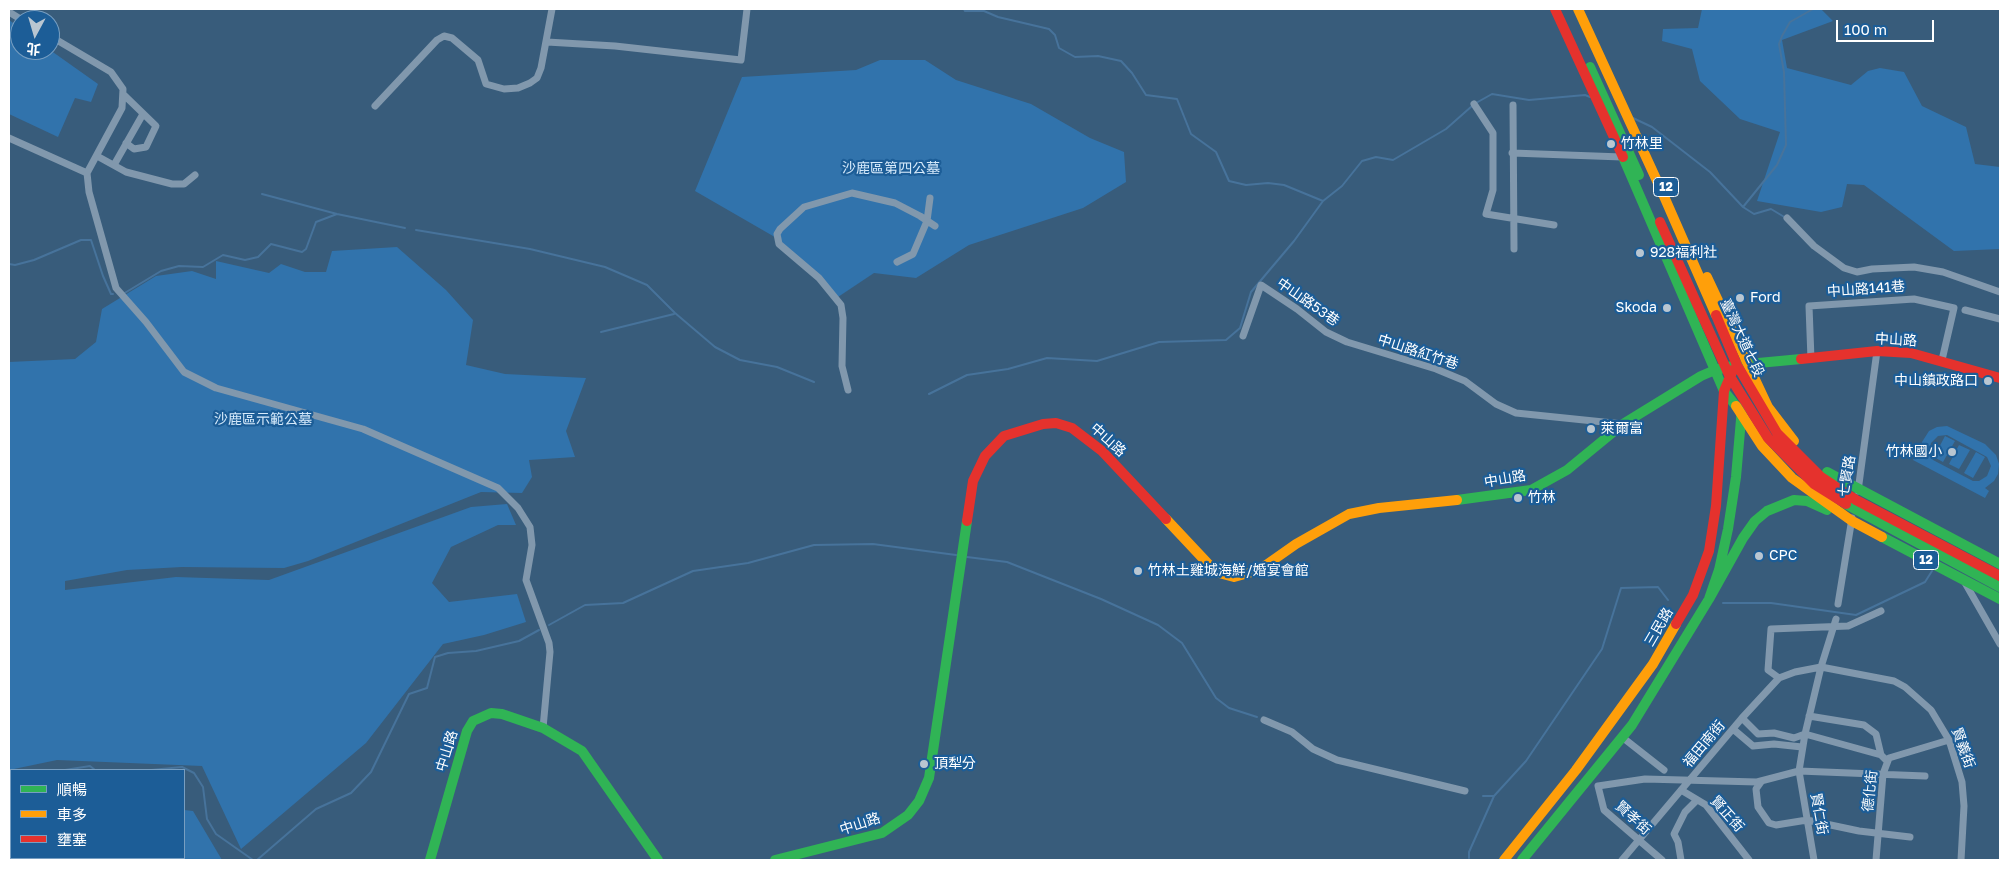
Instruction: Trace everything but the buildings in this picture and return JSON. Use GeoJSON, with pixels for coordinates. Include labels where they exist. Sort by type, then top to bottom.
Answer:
{"type":"FeatureCollection","features":[{"type":"Feature","properties":{"kind":"main road","name":"臺灣大道七段"},"geometry":{"type":"LineString","coordinates":[[1555,9],[1622,157],[1723,371],[1744,398],[1768,438],[1814,484],[1854,510],[2000,587]]}},
{"type":"Feature","properties":{"kind":"main road","name":"臺灣大道七段"},"geometry":{"type":"LineString","coordinates":[[1564,9],[1723,371],[1724,390],[1742,413],[1762,446],[1782,468],[1809,492],[1852,521],[2000,599]]}},
{"type":"Feature","properties":{"kind":"main road","name":"臺灣大道七段"},"geometry":{"type":"LineString","coordinates":[[1578,9],[1742,365],[1768,407],[1809,458],[1830,475],[2000,564]]}},
{"type":"Feature","properties":{"kind":"main road","name":"臺灣大道七段"},"geometry":{"type":"LineString","coordinates":[[1586,9],[1742,365],[1745,382],[1777,433],[1821,477],[1856,500],[2000,576]]}},
{"type":"Feature","properties":{"kind":"main road","name":"臺灣大道七段"},"geometry":{"type":"LineString","coordinates":[[1611,114],[1612,127],[1643,196],[1649,214]]}},
{"type":"Feature","properties":{"kind":"main road","name":"中山路"},"geometry":{"type":"LineString","coordinates":[[776,860],[882,833],[908,815],[919,801],[929,778],[973,481],[985,456],[1004,436],[1043,424],[1056,424],[1072,428],[1102,451],[1212,568],[1219,573],[1234,577],[1259,570],[1296,544],[1349,514],[1379,508],[1513,494],[1531,490],[1567,470],[1623,424],[1701,376],[1742,365],[1878,352],[1911,353],[1942,360],[2000,378]]}},
{"type":"Feature","properties":{"kind":"main road","name":"三民路"},"geometry":{"type":"LineString","coordinates":[[1504,860],[1576,770],[1654,664],[1693,595],[1709,551],[1716,506],[1724,390],[1723,371]]}},
{"type":"Feature","properties":{"kind":"main road"},"geometry":{"type":"LineString","coordinates":[[1709,599],[1719,570],[1728,529],[1736,477],[1745,382]]}},
{"type":"Feature","properties":{"kind":"main road"},"geometry":{"type":"LineString","coordinates":[[1522,860],[1622,737],[1642,709],[1688,637],[1743,538],[1755,521],[1776,506],[1794,500],[1807,501],[1852,521]]}},
{"type":"Feature","properties":{"kind":"main road"},"geometry":{"type":"LineString","coordinates":[[1673,630],[1688,637]]}},
{"type":"Feature","properties":{"kind":"main road","name":"中山路"},"geometry":{"type":"LineString","coordinates":[[430,860],[467,731],[473,721],[481,716],[496,714],[543,728],[569,742],[588,758],[658,860]]}},
{"type":"Feature","properties":{"kind":"main road"},"geometry":{"type":"LineString","coordinates":[[1576,770],[1588,778]]}},
{"type":"Feature","properties":{"kind":"street"},"geometry":{"type":"LineString","coordinates":[[375,106],[437,40],[444,36],[452,38],[478,60],[486,84],[504,89],[518,88],[538,78],[547,42],[552,9]]}},
{"type":"Feature","properties":{"kind":"street"},"geometry":{"type":"LineString","coordinates":[[547,42],[615,46],[742,60],[747,9]]}},
{"type":"Feature","properties":{"kind":"street"},"geometry":{"type":"LineString","coordinates":[[60,42],[111,72],[123,89],[122,108],[87,173],[89,192],[116,288],[146,322],[184,372],[216,388],[363,429],[498,488],[518,508],[530,527],[532,545],[526,580],[549,642],[550,652],[543,728]]}},
{"type":"Feature","properties":{"kind":"street"},"geometry":{"type":"LineString","coordinates":[[123,94],[156,126],[146,147],[134,148],[126,143]]}},
{"type":"Feature","properties":{"kind":"street"},"geometry":{"type":"LineString","coordinates":[[1474,104],[1493,133],[1492,194],[1486,214],[1494,217],[1513,217],[1554,225]]}},
{"type":"Feature","properties":{"kind":"street"},"geometry":{"type":"LineString","coordinates":[[1513,105],[1514,249]]}},
{"type":"Feature","properties":{"kind":"street"},"geometry":{"type":"LineString","coordinates":[[114,165],[143,114]]}},
{"type":"Feature","properties":{"kind":"street"},"geometry":{"type":"LineString","coordinates":[[9,138],[87,173]]}},
{"type":"Feature","properties":{"kind":"street"},"geometry":{"type":"LineString","coordinates":[[1512,154],[1622,157]]}},
{"type":"Feature","properties":{"kind":"street"},"geometry":{"type":"LineString","coordinates":[[97,156],[126,172],[172,184],[184,184],[195,174]]}},
{"type":"Feature","properties":{"kind":"street"},"geometry":{"type":"LineString","coordinates":[[848,390],[842,366],[843,318],[841,305],[819,278],[782,247],[777,234],[798,210],[836,196],[852,193],[895,203],[935,226]]}},
{"type":"Feature","properties":{"kind":"street"},"geometry":{"type":"LineString","coordinates":[[897,262],[913,254],[927,221],[930,198]]}},
{"type":"Feature","properties":{"kind":"street"},"geometry":{"type":"LineString","coordinates":[[1787,218],[1814,246],[1844,268],[1857,272],[1872,269],[1914,267],[1943,272],[2000,292]]}},
{"type":"Feature","properties":{"kind":"street","name":"中山路53巷"},"geometry":{"type":"LineString","coordinates":[[1243,336],[1261,285],[1297,309],[1326,332],[1363,347]]}},
{"type":"Feature","properties":{"kind":"street","name":"中山路141巷"},"geometry":{"type":"LineString","coordinates":[[1811,358],[1809,306],[1914,299],[1954,308],[1942,360]]}},
{"type":"Feature","properties":{"kind":"street"},"geometry":{"type":"LineString","coordinates":[[1965,310],[2000,319]]}},
{"type":"Feature","properties":{"kind":"street","name":"中山路紅竹巷"},"geometry":{"type":"LineString","coordinates":[[1363,347],[1465,381],[1496,404],[1516,413],[1623,424]]}},
{"type":"Feature","properties":{"kind":"street","name":"七賢路"},"geometry":{"type":"LineString","coordinates":[[1838,604],[1858,489],[1878,352]]}},
{"type":"Feature","properties":{"kind":"street"},"geometry":{"type":"LineString","coordinates":[[1964,580],[2000,644]]}},
{"type":"Feature","properties":{"kind":"street"},"geometry":{"type":"LineString","coordinates":[[1779,678],[1768,670],[1771,629],[1848,626],[1881,612]]}},
{"type":"Feature","properties":{"kind":"street"},"geometry":{"type":"LineString","coordinates":[[1799,772],[1804,734],[1821,667],[1836,619]]}},
{"type":"Feature","properties":{"kind":"street","name":"福田南街"},"geometry":{"type":"LineString","coordinates":[[1622,860],[1732,729],[1779,678],[1795,672],[1821,667]]}},
{"type":"Feature","properties":{"kind":"street","name":"賢義街"},"geometry":{"type":"LineString","coordinates":[[1821,667],[1874,676],[1905,687],[1931,710],[1949,740],[1962,782],[1964,806],[1961,860]]}},
{"type":"Feature","properties":{"kind":"street"},"geometry":{"type":"LineString","coordinates":[[1809,716],[1864,726],[1876,734],[1881,755]]}},
{"type":"Feature","properties":{"kind":"street"},"geometry":{"type":"LineString","coordinates":[[1742,718],[1758,734],[1774,733],[1794,738],[1804,734],[1881,755],[1887,761]]}},
{"type":"Feature","properties":{"kind":"street"},"geometry":{"type":"LineString","coordinates":[[1264,720],[1292,732],[1313,749],[1336,760],[1465,791]]}},
{"type":"Feature","properties":{"kind":"street"},"geometry":{"type":"LineString","coordinates":[[1732,729],[1753,746],[1774,744],[1802,748]]}},
{"type":"Feature","properties":{"kind":"street"},"geometry":{"type":"LineString","coordinates":[[1622,737],[1664,770]]}},
{"type":"Feature","properties":{"kind":"street","name":"德化街"},"geometry":{"type":"LineString","coordinates":[[1876,860],[1883,774],[1887,761],[1889,758],[1949,740]]}},
{"type":"Feature","properties":{"kind":"street"},"geometry":{"type":"LineString","coordinates":[[1588,778],[1598,786],[1645,779],[1761,782],[1799,772],[1925,776]]}},
{"type":"Feature","properties":{"kind":"street","name":"賢仁街"},"geometry":{"type":"LineString","coordinates":[[1799,772],[1814,860]]}},
{"type":"Feature","properties":{"kind":"street"},"geometry":{"type":"LineString","coordinates":[[1761,782],[1756,789],[1758,807],[1769,823],[1776,825],[1807,820],[1910,837]]}},
{"type":"Feature","properties":{"kind":"street","name":"賢孝街"},"geometry":{"type":"LineString","coordinates":[[1598,786],[1604,810],[1662,860]]}},
{"type":"Feature","properties":{"kind":"street","name":"賢正街"},"geometry":{"type":"LineString","coordinates":[[1681,790],[1706,805],[1749,860]]}},
{"type":"Feature","properties":{"kind":"street"},"geometry":{"type":"LineString","coordinates":[[1681,860],[1678,842],[1674,834],[1685,812],[1697,800]]}},
{"type":"Feature","properties":{"kind":"green space"},"geometry":{"type":"Polygon","coordinates":[[[1702,9],[1821,9],[1833,21],[1782,40],[1787,68],[1851,85],[1868,71],[1880,68],[1904,72],[1922,106],[1966,127],[1975,164],[2000,167],[2000,249],[1954,251],[1864,185],[1847,184],[1842,207],[1821,212],[1757,201],[1780,132],[1740,119],[1700,81],[1692,49],[1662,41],[1663,29],[1698,28],[1702,9]]]}},
{"type":"Feature","properties":{"kind":"green space"},"geometry":{"type":"Polygon","coordinates":[[[9,20],[10,60],[60,60],[60,57],[98,84],[91,102],[75,98],[58,137],[9,114],[9,20]]]}},
{"type":"Feature","properties":{"kind":"green space","name":"沙鹿區第四公墓"},"geometry":{"type":"Polygon","coordinates":[[[880,60],[925,60],[956,80],[1031,104],[1090,138],[1124,152],[1126,182],[1083,208],[969,245],[916,278],[874,273],[838,297],[773,236],[695,191],[742,77],[856,70],[880,60]]]}},
{"type":"Feature","properties":{"kind":"green space","name":"沙鹿區示範公墓"},"geometry":{"type":"Polygon","coordinates":[[[397,247],[446,290],[473,320],[466,365],[505,374],[586,378],[566,431],[575,457],[529,460],[532,477],[522,493],[481,492],[308,561],[284,568],[182,567],[127,570],[65,581],[65,590],[176,577],[269,580],[471,507],[507,504],[516,525],[498,525],[451,547],[432,583],[449,602],[517,594],[526,622],[484,635],[443,644],[366,743],[241,849],[202,766],[57,760],[9,770],[9,362],[75,359],[96,342],[102,309],[156,276],[192,271],[216,279],[216,261],[269,273],[281,264],[305,272],[326,272],[332,251],[397,247]]]}},
{"type":"Feature","properties":{"kind":"green space"},"geometry":{"type":"Polygon","coordinates":[[[1947,426],[1985,444],[1996,455],[1999,464],[1998,474],[1994,481],[1985,488],[1989,491],[1985,498],[1913,460],[1917,452],[1921,454],[1922,442],[1929,431],[1937,427],[1947,426]],[[1947,435],[1938,436],[1931,443],[1929,452],[1933,460],[1973,481],[1979,481],[1987,476],[1991,466],[1987,457],[1947,435]]]}},
{"type":"Feature","properties":{"kind":"green space"},"geometry":{"type":"Polygon","coordinates":[[[1945,436],[1955,441],[1943,462],[1934,457],[1945,436]]]}},
{"type":"Feature","properties":{"kind":"green space"},"geometry":{"type":"Polygon","coordinates":[[[1959,445],[1970,450],[1959,469],[1949,464],[1959,445]]]}},
{"type":"Feature","properties":{"kind":"green space"},"geometry":{"type":"Polygon","coordinates":[[[1976,452],[1985,457],[1973,478],[1964,473],[1976,452]]]}},
{"type":"Feature","properties":{"kind":"green space"},"geometry":{"type":"Polygon","coordinates":[[[185,810],[193,811],[222,860],[9,860],[9,836],[10,859],[185,859],[185,810]]]}},
{"type":"Feature","properties":{"kind":"waterway"},"geometry":{"type":"LineString","coordinates":[[964,9],[965,11],[984,11],[998,17],[1049,29],[1055,35],[1059,48],[1075,57],[1098,56],[1121,61],[1132,73],[1146,95],[1177,99],[1191,134],[1216,152],[1229,181],[1246,185],[1268,183],[1284,185],[1323,201],[1342,186],[1362,161],[1376,157],[1393,160],[1446,129],[1472,106]]}},
{"type":"Feature","properties":{"kind":"waterway"},"geometry":{"type":"LineString","coordinates":[[1786,218],[1771,209],[1754,214],[1743,207],[1777,165],[1786,145],[1784,72],[1779,44],[1790,22],[1813,9]]}},
{"type":"Feature","properties":{"kind":"waterway"},"geometry":{"type":"LineString","coordinates":[[1476,103],[1492,94],[1529,100],[1585,95],[1590,97]]}},
{"type":"Feature","properties":{"kind":"waterway"},"geometry":{"type":"LineString","coordinates":[[1633,118],[1652,127],[1710,172],[1743,207]]}},
{"type":"Feature","properties":{"kind":"waterway"},"geometry":{"type":"LineString","coordinates":[[262,194],[337,214],[405,228]]}},
{"type":"Feature","properties":{"kind":"waterway"},"geometry":{"type":"LineString","coordinates":[[929,394],[967,375],[1008,369],[1047,358],[1097,361],[1159,342],[1226,340],[1240,328],[1251,292],[1294,241],[1323,201]]}},
{"type":"Feature","properties":{"kind":"waterway"},"geometry":{"type":"LineString","coordinates":[[123,294],[161,271],[179,266],[203,267],[223,255],[245,260],[258,257],[271,244],[302,252],[306,249],[316,222],[337,214]]}},
{"type":"Feature","properties":{"kind":"waterway"},"geometry":{"type":"LineString","coordinates":[[416,230],[530,249],[605,267],[647,285],[675,313],[715,347],[740,360],[777,367],[814,382]]}},
{"type":"Feature","properties":{"kind":"waterway"},"geometry":{"type":"LineString","coordinates":[[9,264],[15,265],[34,260],[81,240],[91,240],[103,276],[111,294],[113,294]]}},
{"type":"Feature","properties":{"kind":"waterway"},"geometry":{"type":"LineString","coordinates":[[601,332],[674,314]]}},
{"type":"Feature","properties":{"kind":"waterway"},"geometry":{"type":"LineString","coordinates":[[549,625],[585,605],[623,603],[693,571],[748,563],[814,545],[873,544],[956,555]]}},
{"type":"Feature","properties":{"kind":"waterway"},"geometry":{"type":"LineString","coordinates":[[967,557],[1007,562],[1101,599],[1158,625],[1182,643],[1216,698],[1229,708],[1257,717]]}},
{"type":"Feature","properties":{"kind":"waterway"},"geometry":{"type":"LineString","coordinates":[[1723,603],[1771,603],[1856,615],[1925,582],[1932,571]]}},
{"type":"Feature","properties":{"kind":"waterway"},"geometry":{"type":"LineString","coordinates":[[1483,796],[1494,796],[1526,761],[1602,649],[1621,588],[1658,587],[1668,600]]}},
{"type":"Feature","properties":{"kind":"waterway"},"geometry":{"type":"LineString","coordinates":[[257,860],[316,809],[351,793],[371,772],[409,694],[427,688],[435,657],[448,653],[476,651],[519,641],[539,630]]}},
{"type":"Feature","properties":{"kind":"waterway"},"geometry":{"type":"LineString","coordinates":[[71,769],[90,766],[94,769]]}},
{"type":"Feature","properties":{"kind":"waterway"},"geometry":{"type":"LineString","coordinates":[[161,769],[182,767],[194,773],[203,787],[207,819],[216,834],[253,860]]}},
{"type":"Feature","properties":{"kind":"waterway"},"geometry":{"type":"LineString","coordinates":[[1469,858],[1469,852],[1494,796]]}},
{"type":"Feature","properties":{"kind":"traffic: fast"},"geometry":{"type":"LineString","coordinates":[[1590,67],[1639,175]]}},
{"type":"Feature","properties":{"kind":"traffic: fast"},"geometry":{"type":"LineString","coordinates":[[1623,157],[1724,391],[1736,406]]}},
{"type":"Feature","properties":{"kind":"traffic: fast"},"geometry":{"type":"LineString","coordinates":[[1457,500],[1531,490],[1567,470],[1623,424],[1701,376],[1715,370],[1737,365],[1801,359]]}},
{"type":"Feature","properties":{"kind":"traffic: fast"},"geometry":{"type":"LineString","coordinates":[[1522,860],[1632,725],[1709,599],[1719,570],[1728,529],[1736,477],[1742,408]]}},
{"type":"Feature","properties":{"kind":"traffic: fast"},"geometry":{"type":"LineString","coordinates":[[1827,472],[2000,564]]}},
{"type":"Feature","properties":{"kind":"traffic: fast"},"geometry":{"type":"LineString","coordinates":[[1709,599],[1743,538],[1755,521],[1767,511],[1794,500],[1807,501],[1827,510]]}},
{"type":"Feature","properties":{"kind":"traffic: fast"},"geometry":{"type":"LineString","coordinates":[[1846,504],[2000,587]]}},
{"type":"Feature","properties":{"kind":"traffic: fast"},"geometry":{"type":"LineString","coordinates":[[775,860],[882,833],[908,815],[919,801],[929,778],[967,521]]}},
{"type":"Feature","properties":{"kind":"traffic: fast"},"geometry":{"type":"LineString","coordinates":[[1882,537],[2000,599]]}},
{"type":"Feature","properties":{"kind":"traffic: fast"},"geometry":{"type":"LineString","coordinates":[[430,860],[467,731],[473,721],[491,713],[502,714],[543,728],[582,751],[658,860]]}},
{"type":"Feature","properties":{"kind":"traffic: slow"},"geometry":{"type":"LineString","coordinates":[[1578,9],[1716,315]]}},
{"type":"Feature","properties":{"kind":"traffic: slow"},"geometry":{"type":"LineString","coordinates":[[1707,277],[1768,407],[1794,441]]}},
{"type":"Feature","properties":{"kind":"traffic: slow"},"geometry":{"type":"LineString","coordinates":[[1736,406],[1762,446],[1792,478],[1852,521],[1882,537]]}},
{"type":"Feature","properties":{"kind":"traffic: slow"},"geometry":{"type":"LineString","coordinates":[[1166,519],[1212,568],[1219,573],[1234,577],[1259,570],[1296,544],[1349,514],[1379,508],[1457,500]]}},
{"type":"Feature","properties":{"kind":"traffic: slow"},"geometry":{"type":"LineString","coordinates":[[1504,860],[1576,770],[1653,664],[1676,624]]}},
{"type":"Feature","properties":{"kind":"traffic: jam"},"geometry":{"type":"LineString","coordinates":[[1555,9],[1623,157]]}},
{"type":"Feature","properties":{"kind":"traffic: jam"},"geometry":{"type":"LineString","coordinates":[[1660,222],[1729,375],[1768,438],[1814,484],[1846,504]]}},
{"type":"Feature","properties":{"kind":"traffic: jam"},"geometry":{"type":"LineString","coordinates":[[1716,315],[1737,365],[1777,433],[1821,477],[1856,500],[2000,576]]}},
{"type":"Feature","properties":{"kind":"traffic: jam"},"geometry":{"type":"LineString","coordinates":[[1801,359],[1877,351],[1911,353],[2000,378]]}},
{"type":"Feature","properties":{"kind":"traffic: jam"},"geometry":{"type":"LineString","coordinates":[[1676,624],[1693,595],[1709,551],[1716,506],[1724,391],[1733,370]]}},
{"type":"Feature","properties":{"kind":"traffic: jam"},"geometry":{"type":"LineString","coordinates":[[967,521],[973,481],[985,456],[1004,436],[1043,424],[1056,423],[1072,428],[1102,451],[1166,519]]}},
{"type":"Feature","properties":{"kind":"place","name":"竹林里"},"geometry":{"type":"Point","coordinates":[1611,144]}},
{"type":"Feature","properties":{"kind":"place","name":"928福利社"},"geometry":{"type":"Point","coordinates":[1640,253]}},
{"type":"Feature","properties":{"kind":"place","name":"Ford"},"geometry":{"type":"Point","coordinates":[1740,298]}},
{"type":"Feature","properties":{"kind":"place","name":"Skoda"},"geometry":{"type":"Point","coordinates":[1667,308]}},
{"type":"Feature","properties":{"kind":"place","name":"中山鎮政路口"},"geometry":{"type":"Point","coordinates":[1988,381]}},
{"type":"Feature","properties":{"kind":"place","name":"萊爾富"},"geometry":{"type":"Point","coordinates":[1591,429]}},
{"type":"Feature","properties":{"kind":"place","name":"竹林國小"},"geometry":{"type":"Point","coordinates":[1952,452]}},
{"type":"Feature","properties":{"kind":"place","name":"竹林"},"geometry":{"type":"Point","coordinates":[1518,498]}},
{"type":"Feature","properties":{"kind":"place","name":"CPC"},"geometry":{"type":"Point","coordinates":[1759,556]}},
{"type":"Feature","properties":{"kind":"place","name":"竹林土雞城海鮮/婚宴會館"},"geometry":{"type":"Point","coordinates":[1138,571]}},
{"type":"Feature","properties":{"kind":"place","name":"頂犁分"},"geometry":{"type":"Point","coordinates":[924,764]}}]}
